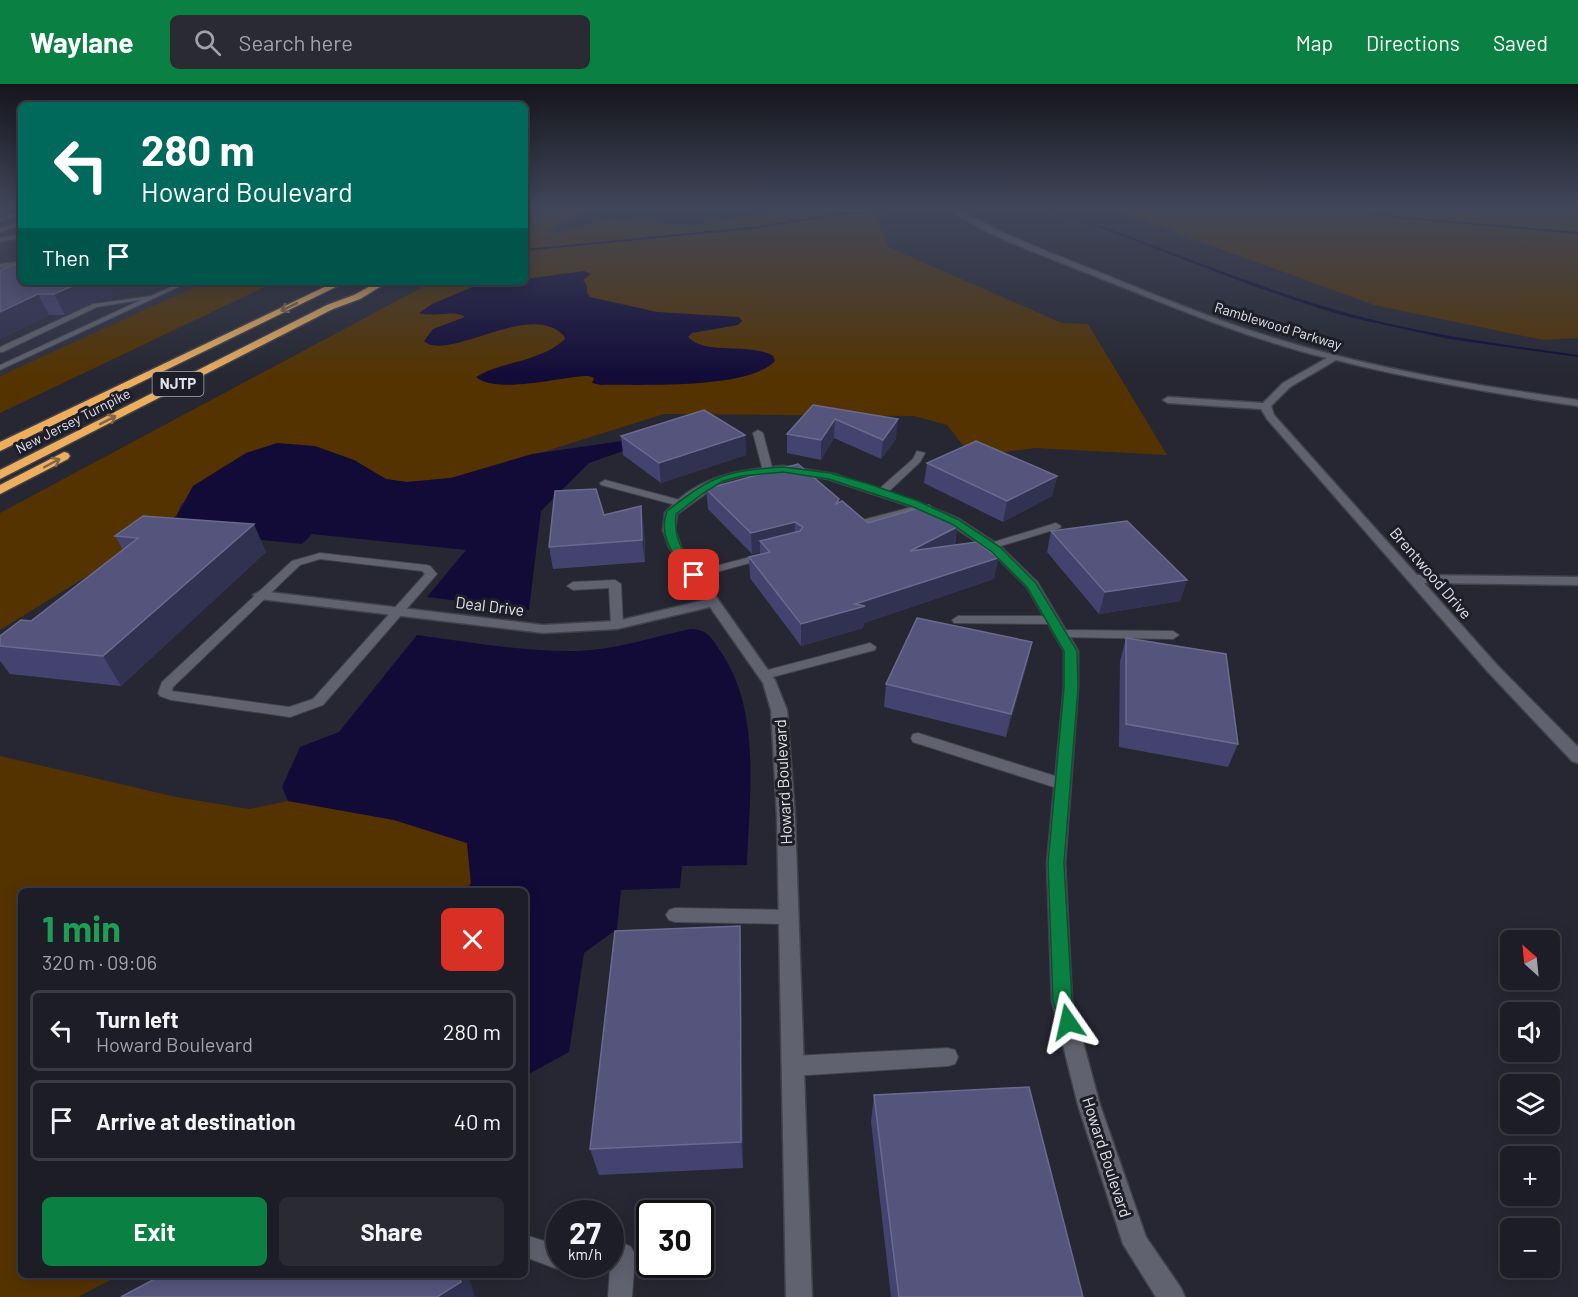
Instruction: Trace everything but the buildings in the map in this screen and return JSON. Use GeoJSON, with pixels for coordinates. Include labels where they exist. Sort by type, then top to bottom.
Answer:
{"type":"FeatureCollection","features":[{"type":"Feature","properties":{"kind":"highway","name":"New Jersey Turnpike"},"geometry":{"type":"LineString","coordinates":[[0,447],[336,285]]}},
{"type":"Feature","properties":{"kind":"highway","name":"New Jersey Turnpike"},"geometry":{"type":"LineString","coordinates":[[0,475],[330,307],[357,297],[379,285]]}},
{"type":"Feature","properties":{"kind":"highway"},"geometry":{"type":"LineString","coordinates":[[0,490],[357,297]]}},
{"type":"Feature","properties":{"kind":"highway"},"geometry":{"type":"LineString","coordinates":[[0,437],[95,392],[235,334]]}},
{"type":"Feature","properties":{"kind":"street","name":"Ramblewood Parkway"},"geometry":{"type":"LineString","coordinates":[[1078,266],[1184,309],[1266,338],[1335,357],[1436,380],[1578,403]]}},
{"type":"Feature","properties":{"kind":"street"},"geometry":{"type":"LineString","coordinates":[[1168,400],[1266,406],[1272,396],[1335,357]]}},
{"type":"Feature","properties":{"kind":"street","name":"Brentwood Drive"},"geometry":{"type":"LineString","coordinates":[[1266,406],[1270,417],[1493,669],[1578,758]]}},
{"type":"Feature","properties":{"kind":"street","name":"Howard Boulevard"},"geometry":{"type":"LineString","coordinates":[[799,1297],[786,816],[779,710],[770,682],[675,547],[669,530],[671,513],[719,479],[741,473],[783,470],[830,476],[882,492],[955,522],[991,546],[1032,585],[1071,651],[1071,688],[1056,863],[1062,1001],[1089,1105],[1136,1244],[1172,1297]]}},
{"type":"Feature","properties":{"kind":"street"},"geometry":{"type":"LineString","coordinates":[[1415,579],[1578,581]]}},
{"type":"Feature","properties":{"kind":"street","name":"Deal Drive"},"geometry":{"type":"LineString","coordinates":[[260,595],[543,629],[616,625],[714,602]]}},
{"type":"Feature","properties":{"kind":"lane"},"geometry":{"type":"LineString","coordinates":[[0,368],[180,285]]}},
{"type":"Feature","properties":{"kind":"lane"},"geometry":{"type":"LineString","coordinates":[[0,350],[95,305],[140,296],[155,297]]}},
{"type":"Feature","properties":{"kind":"lane"},"geometry":{"type":"LineString","coordinates":[[758,433],[768,471]]}},
{"type":"Feature","properties":{"kind":"lane"},"geometry":{"type":"LineString","coordinates":[[882,492],[917,460],[920,453]]}},
{"type":"Feature","properties":{"kind":"lane"},"geometry":{"type":"LineString","coordinates":[[605,483],[683,504]]}},
{"type":"Feature","properties":{"kind":"lane"},"geometry":{"type":"LineString","coordinates":[[859,524],[923,508]]}},
{"type":"Feature","properties":{"kind":"lane"},"geometry":{"type":"LineString","coordinates":[[991,546],[1056,526]]}},
{"type":"Feature","properties":{"kind":"lane"},"geometry":{"type":"LineString","coordinates":[[694,575],[772,554]]}},
{"type":"Feature","properties":{"kind":"lane"},"geometry":{"type":"LineString","coordinates":[[320,556],[426,568],[431,574],[398,611],[318,702],[302,709],[290,712],[171,696],[165,693],[167,685],[260,595],[296,563],[306,558],[320,556]]}},
{"type":"Feature","properties":{"kind":"lane"},"geometry":{"type":"LineString","coordinates":[[573,586],[615,584],[616,625]]}},
{"type":"Feature","properties":{"kind":"lane"},"geometry":{"type":"LineString","coordinates":[[958,620],[1173,635]]}},
{"type":"Feature","properties":{"kind":"lane"},"geometry":{"type":"LineString","coordinates":[[765,675],[870,647]]}},
{"type":"Feature","properties":{"kind":"lane"},"geometry":{"type":"LineString","coordinates":[[918,738],[1063,784]]}},
{"type":"Feature","properties":{"kind":"lane"},"geometry":{"type":"LineString","coordinates":[[675,915],[789,917]]}},
{"type":"Feature","properties":{"kind":"lane"},"geometry":{"type":"LineString","coordinates":[[793,1066],[948,1057]]}},
{"type":"Feature","properties":{"kind":"lane"},"geometry":{"type":"LineString","coordinates":[[528,1247],[546,1253]]}},
{"type":"Feature","properties":{"kind":"lane"},"geometry":{"type":"LineString","coordinates":[[620,1297],[621,1278]]}},
{"type":"Feature","properties":{"kind":"shaded area"},"geometry":{"type":"Polygon","coordinates":[[[0,266],[18,266],[18,285],[268,285],[0,401],[0,266]]]}},
{"type":"Feature","properties":{"kind":"shaded area"},"geometry":{"type":"Polygon","coordinates":[[[528,266],[931,266],[1062,323],[1088,324],[1167,455],[1036,448],[996,453],[966,449],[947,425],[914,416],[664,414],[495,467],[451,478],[407,482],[386,479],[354,460],[181,504],[177,515],[162,530],[0,630],[0,513],[426,285],[528,285],[528,266]]]}},
{"type":"Feature","properties":{"kind":"shaded area"},"geometry":{"type":"Polygon","coordinates":[[[1266,266],[1578,266],[1578,338],[1543,340],[1374,305],[1266,266]]]}},
{"type":"Feature","properties":{"kind":"shaded area"},"geometry":{"type":"Polygon","coordinates":[[[584,271],[591,274],[583,280],[590,297],[657,312],[739,317],[742,321],[738,325],[692,333],[688,337],[706,346],[763,352],[773,356],[775,361],[761,370],[742,377],[692,384],[601,385],[592,383],[594,378],[589,376],[514,385],[486,382],[476,377],[498,367],[544,353],[565,339],[564,336],[549,326],[532,324],[512,327],[451,344],[436,346],[424,341],[433,329],[465,317],[455,314],[419,313],[432,304],[477,285],[528,285],[528,279],[584,271]]]}},
{"type":"Feature","properties":{"kind":"shaded area"},"geometry":{"type":"Polygon","coordinates":[[[199,285],[269,285],[0,413],[0,376],[199,285]]]}},
{"type":"Feature","properties":{"kind":"shaded area"},"geometry":{"type":"Polygon","coordinates":[[[671,434],[589,463],[541,511],[529,610],[427,597],[466,550],[312,534],[302,544],[162,530],[177,515],[193,486],[246,453],[277,443],[315,446],[354,460],[386,479],[407,482],[451,478],[532,454],[671,434]]]}},
{"type":"Feature","properties":{"kind":"shaded area"},"geometry":{"type":"Polygon","coordinates":[[[696,629],[708,635],[721,652],[734,676],[743,701],[748,728],[750,783],[747,865],[682,866],[680,888],[621,890],[617,929],[584,953],[569,1052],[528,1074],[528,888],[468,888],[471,883],[467,843],[394,820],[288,801],[282,787],[300,747],[339,732],[417,635],[557,651],[619,646],[696,629]]]}},
{"type":"Feature","properties":{"kind":"shaded area"},"geometry":{"type":"Polygon","coordinates":[[[0,756],[176,797],[249,809],[288,801],[394,820],[467,843],[471,883],[468,888],[18,888],[18,1278],[114,1278],[78,1297],[0,1297],[0,756]]]}},
{"type":"Feature","properties":{"kind":"waterway"},"geometry":{"type":"LineString","coordinates":[[1203,266],[1288,297],[1354,317],[1449,337],[1578,356]]}},
{"type":"Feature","properties":{"kind":"route"},"geometry":{"type":"LineString","coordinates":[[694,575],[675,547],[669,530],[671,513],[719,479],[741,473],[783,470],[830,476],[865,486],[955,522],[996,549],[1032,585],[1071,651],[1071,688],[1056,863],[1062,1001],[1068,1022]]}}]}
